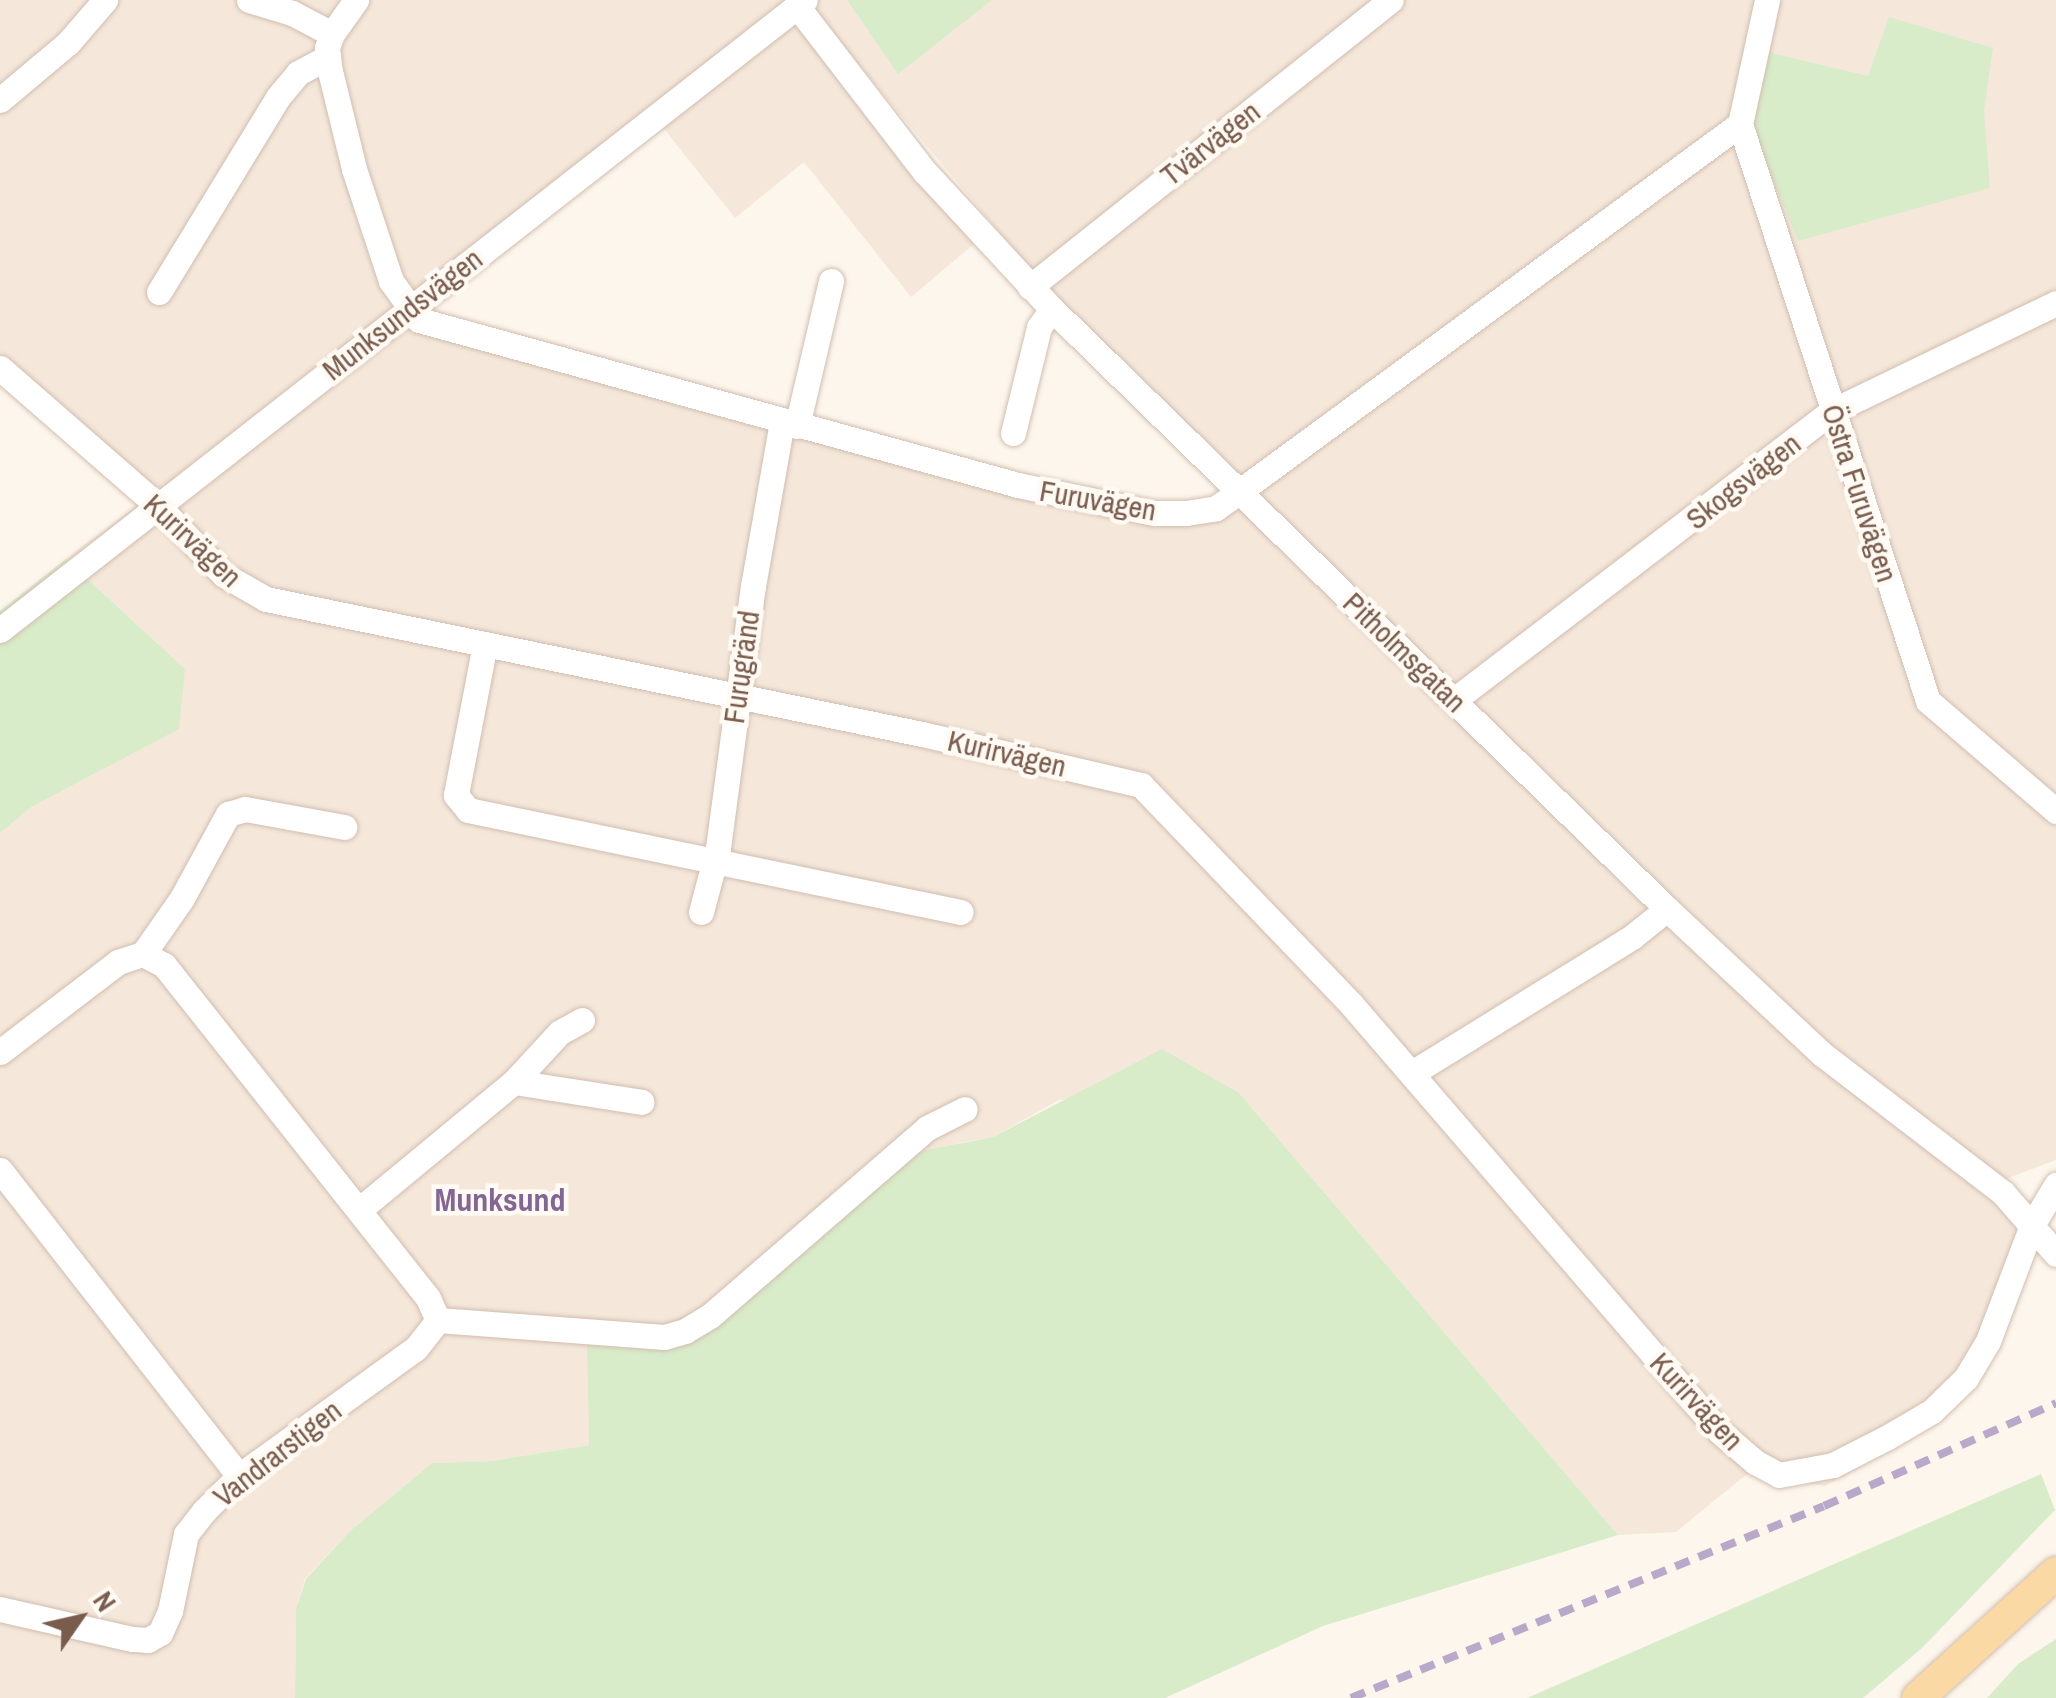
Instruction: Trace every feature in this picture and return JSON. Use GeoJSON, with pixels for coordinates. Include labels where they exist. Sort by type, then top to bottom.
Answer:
{"type":"FeatureCollection","features":[{"type":"Feature","properties":{"kind":"main road"},"geometry":{"type":"LineString","coordinates":[[1918,1698],[2056,1572]]}},
{"type":"Feature","properties":{"kind":"street"},"geometry":{"type":"LineString","coordinates":[[0,100],[68,43],[105,0]]}},
{"type":"Feature","properties":{"kind":"street"},"geometry":{"type":"LineString","coordinates":[[249,0],[292,13],[330,46],[370,219],[391,281],[410,310]]}},
{"type":"Feature","properties":{"kind":"street"},"geometry":{"type":"LineString","coordinates":[[159,292],[278,97],[330,46],[356,0]]}},
{"type":"Feature","properties":{"kind":"street","name":"Tvärvägen"},"geometry":{"type":"LineString","coordinates":[[1030,287],[1391,0]]}},
{"type":"Feature","properties":{"kind":"street"},"geometry":{"type":"LineString","coordinates":[[1740,124],[1767,0]]}},
{"type":"Feature","properties":{"kind":"street","name":"Pitholmsgatan"},"geometry":{"type":"LineString","coordinates":[[801,3],[925,172],[1030,287],[1668,909],[1822,1054],[1971,1167],[2032,1224],[2056,1254]]}},
{"type":"Feature","properties":{"kind":"street","name":"Munksundsvägen"},"geometry":{"type":"LineString","coordinates":[[0,630],[801,3]]}},
{"type":"Feature","properties":{"kind":"street","name":"Östra Furuvägen"},"geometry":{"type":"LineString","coordinates":[[1740,124],[1928,702],[2056,811]]}},
{"type":"Feature","properties":{"kind":"street","name":"Furuvägen"},"geometry":{"type":"LineString","coordinates":[[410,310],[419,320],[433,325],[1018,485],[1155,513],[1216,508],[1740,124]]}},
{"type":"Feature","properties":{"kind":"street","name":"Furugränd"},"geometry":{"type":"LineString","coordinates":[[702,912],[714,861],[736,696],[789,424],[830,281]]}},
{"type":"Feature","properties":{"kind":"street","name":"Skogsvägen"},"geometry":{"type":"LineString","coordinates":[[1454,700],[1832,410],[2056,303]]}},
{"type":"Feature","properties":{"kind":"street"},"geometry":{"type":"LineString","coordinates":[[1013,432],[1040,327],[1052,308]]}},
{"type":"Feature","properties":{"kind":"street","name":"Kurirvägen"},"geometry":{"type":"LineString","coordinates":[[0,368],[158,506],[204,557],[244,590],[266,599],[1141,785],[1245,889],[1412,1073],[1719,1431],[1755,1462],[1779,1475],[1846,1458],[1932,1410],[1966,1378],[1988,1341],[2032,1224]]}},
{"type":"Feature","properties":{"kind":"street"},"geometry":{"type":"LineString","coordinates":[[485,644],[456,794],[468,810],[962,912]]}},
{"type":"Feature","properties":{"kind":"street"},"geometry":{"type":"LineString","coordinates":[[4,1040],[118,962],[142,954],[182,898],[228,814],[245,809],[344,827]]}},
{"type":"Feature","properties":{"kind":"street"},"geometry":{"type":"LineString","coordinates":[[1412,1073],[1632,937],[1668,909]]}},
{"type":"Feature","properties":{"kind":"street"},"geometry":{"type":"LineString","coordinates":[[142,954],[164,965],[428,1298],[438,1320],[664,1336],[680,1332],[710,1316],[927,1128],[966,1109]]}},
{"type":"Feature","properties":{"kind":"street"},"geometry":{"type":"LineString","coordinates":[[360,1210],[514,1082],[559,1032],[582,1020]]}},
{"type":"Feature","properties":{"kind":"street"},"geometry":{"type":"LineString","coordinates":[[514,1082],[641,1102]]}},
{"type":"Feature","properties":{"kind":"street"},"geometry":{"type":"LineString","coordinates":[[0,1170],[239,1476]]}},
{"type":"Feature","properties":{"kind":"street"},"geometry":{"type":"LineString","coordinates":[[2032,1224],[2056,1186]]}},
{"type":"Feature","properties":{"kind":"street","name":"Vandrarstigen"},"geometry":{"type":"LineString","coordinates":[[0,1608],[148,1640],[160,1633],[170,1612],[186,1534],[239,1476],[416,1348],[438,1320]]}},
{"type":"Feature","properties":{"kind":"shaded area"},"geometry":{"type":"Polygon","coordinates":[[[0,0],[2056,0],[2056,1160],[1992,1184],[2040,1235],[1945,1404],[1888,1452],[1825,1486],[1765,1477],[1753,1469],[1676,1532],[1618,1535],[1239,1093],[1059,1100],[993,1137],[959,1143],[728,1301],[630,1335],[589,1445],[492,1461],[432,1463],[350,1531],[305,1579],[296,1608],[295,1698],[0,1698],[0,833],[185,669],[66,559],[144,500],[0,362],[0,0]],[[826,26],[885,105],[992,229],[911,297],[804,162],[735,218],[653,115],[410,302],[455,322],[712,397],[1156,507],[1205,501],[1238,478],[1038,278],[826,26]]]}},
{"type":"Feature","properties":{"kind":"green space"},"geometry":{"type":"Polygon","coordinates":[[[847,0],[992,0],[898,74],[847,0]]]}},
{"type":"Feature","properties":{"kind":"green space"},"geometry":{"type":"Polygon","coordinates":[[[1889,17],[1993,48],[1984,111],[1990,188],[1798,241],[1747,115],[1763,51],[1868,76],[1889,17]]]}},
{"type":"Feature","properties":{"kind":"green space"},"geometry":{"type":"Polygon","coordinates":[[[66,559],[185,669],[179,729],[31,807],[0,833],[0,611],[66,559]]]}},
{"type":"Feature","properties":{"kind":"green space"},"geometry":{"type":"Polygon","coordinates":[[[1162,1049],[1239,1093],[1618,1535],[1323,1626],[1165,1698],[295,1698],[296,1608],[306,1579],[350,1531],[432,1463],[492,1461],[589,1445],[587,1336],[630,1335],[728,1301],[922,1151],[993,1137],[1162,1049]]]}},
{"type":"Feature","properties":{"kind":"green space"},"geometry":{"type":"Polygon","coordinates":[[[2041,1474],[2055,1510],[1922,1648],[1863,1698],[1527,1698],[2041,1474]]]}},
{"type":"Feature","properties":{"kind":"green space"},"geometry":{"type":"Polygon","coordinates":[[[2056,1639],[2056,1698],[1987,1698],[2018,1664],[2056,1639]]]}},
{"type":"Feature","properties":{"kind":"railway"},"geometry":{"type":"LineString","coordinates":[[1351,1698],[1824,1506],[2056,1403]]}},
{"type":"Feature","properties":{"kind":"district","name":"Munksund"},"geometry":{"type":"Point","coordinates":[500,1200]}}]}
